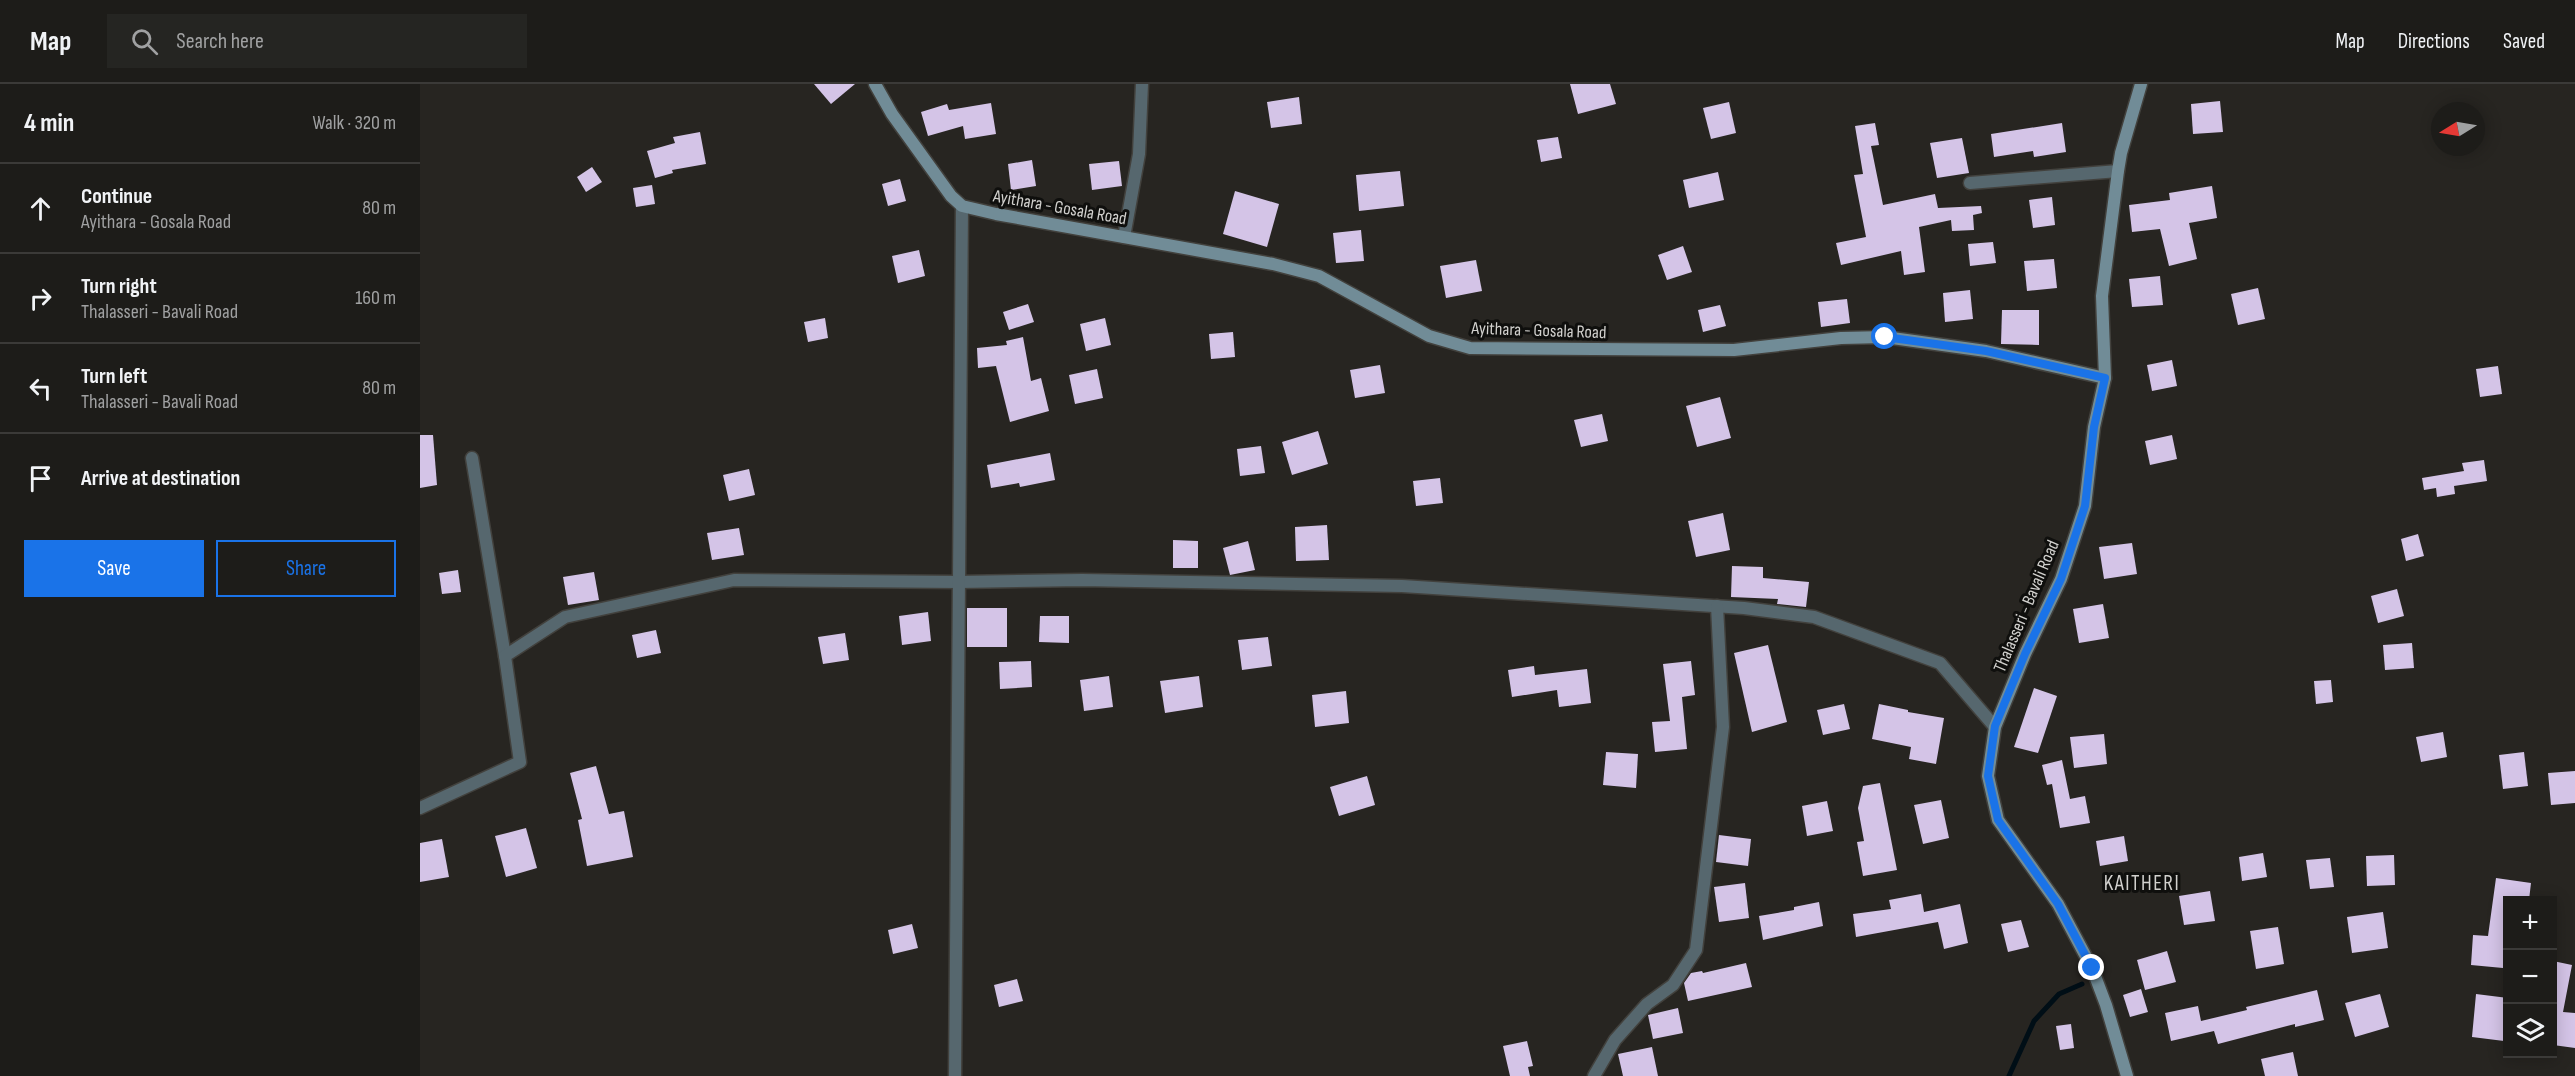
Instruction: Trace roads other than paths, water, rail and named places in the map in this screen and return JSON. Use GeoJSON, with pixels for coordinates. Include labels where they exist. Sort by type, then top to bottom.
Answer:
{"type":"FeatureCollection","features":[{"type":"Feature","properties":{"kind":"main road"},"geometry":{"type":"LineString","coordinates":[[874,84],[892,114],[951,196],[962,206]]}},
{"type":"Feature","properties":{"kind":"main road","name":"Thalasseri - Bavali Road"},"geometry":{"type":"LineString","coordinates":[[2127,1076],[2106,1005],[2092,968],[2058,904],[1998,820],[1988,776],[1995,726],[2025,654],[2061,579],[2085,506],[2094,427],[2105,378],[2102,296],[2118,171],[2141,84]]}},
{"type":"Feature","properties":{"kind":"main road","name":"Ayithara - Gosala Road"},"geometry":{"type":"LineString","coordinates":[[962,206],[1273,264],[1319,276],[1429,336],[1470,348],[1734,350],[1841,338],[1885,337],[1986,351],[2105,378]]}},
{"type":"Feature","properties":{"kind":"street"},"geometry":{"type":"LineString","coordinates":[[1124,237],[1139,154],[1142,84]]}},
{"type":"Feature","properties":{"kind":"street"},"geometry":{"type":"LineString","coordinates":[[1970,183],[2118,171]]}},
{"type":"Feature","properties":{"kind":"street"},"geometry":{"type":"LineString","coordinates":[[955,1076],[962,206]]}},
{"type":"Feature","properties":{"kind":"street"},"geometry":{"type":"LineString","coordinates":[[420,808],[520,762],[472,458]]}},
{"type":"Feature","properties":{"kind":"street"},"geometry":{"type":"LineString","coordinates":[[505,656],[565,617],[734,580],[959,582],[1082,580],[1402,586],[1717,606],[1814,617],[1940,663],[1995,726]]}},
{"type":"Feature","properties":{"kind":"street"},"geometry":{"type":"LineString","coordinates":[[1594,1076],[1615,1040],[1647,1004],[1673,985],[1696,950],[1723,727],[1717,606]]}},
{"type":"Feature","properties":{"kind":"waterway"},"geometry":{"type":"LineString","coordinates":[[2009,1076],[2034,1021],[2059,994],[2082,984]]}},
{"type":"Feature","properties":{"kind":"district","name":"KAITHERI"},"geometry":{"type":"Point","coordinates":[2142,883]}}]}
